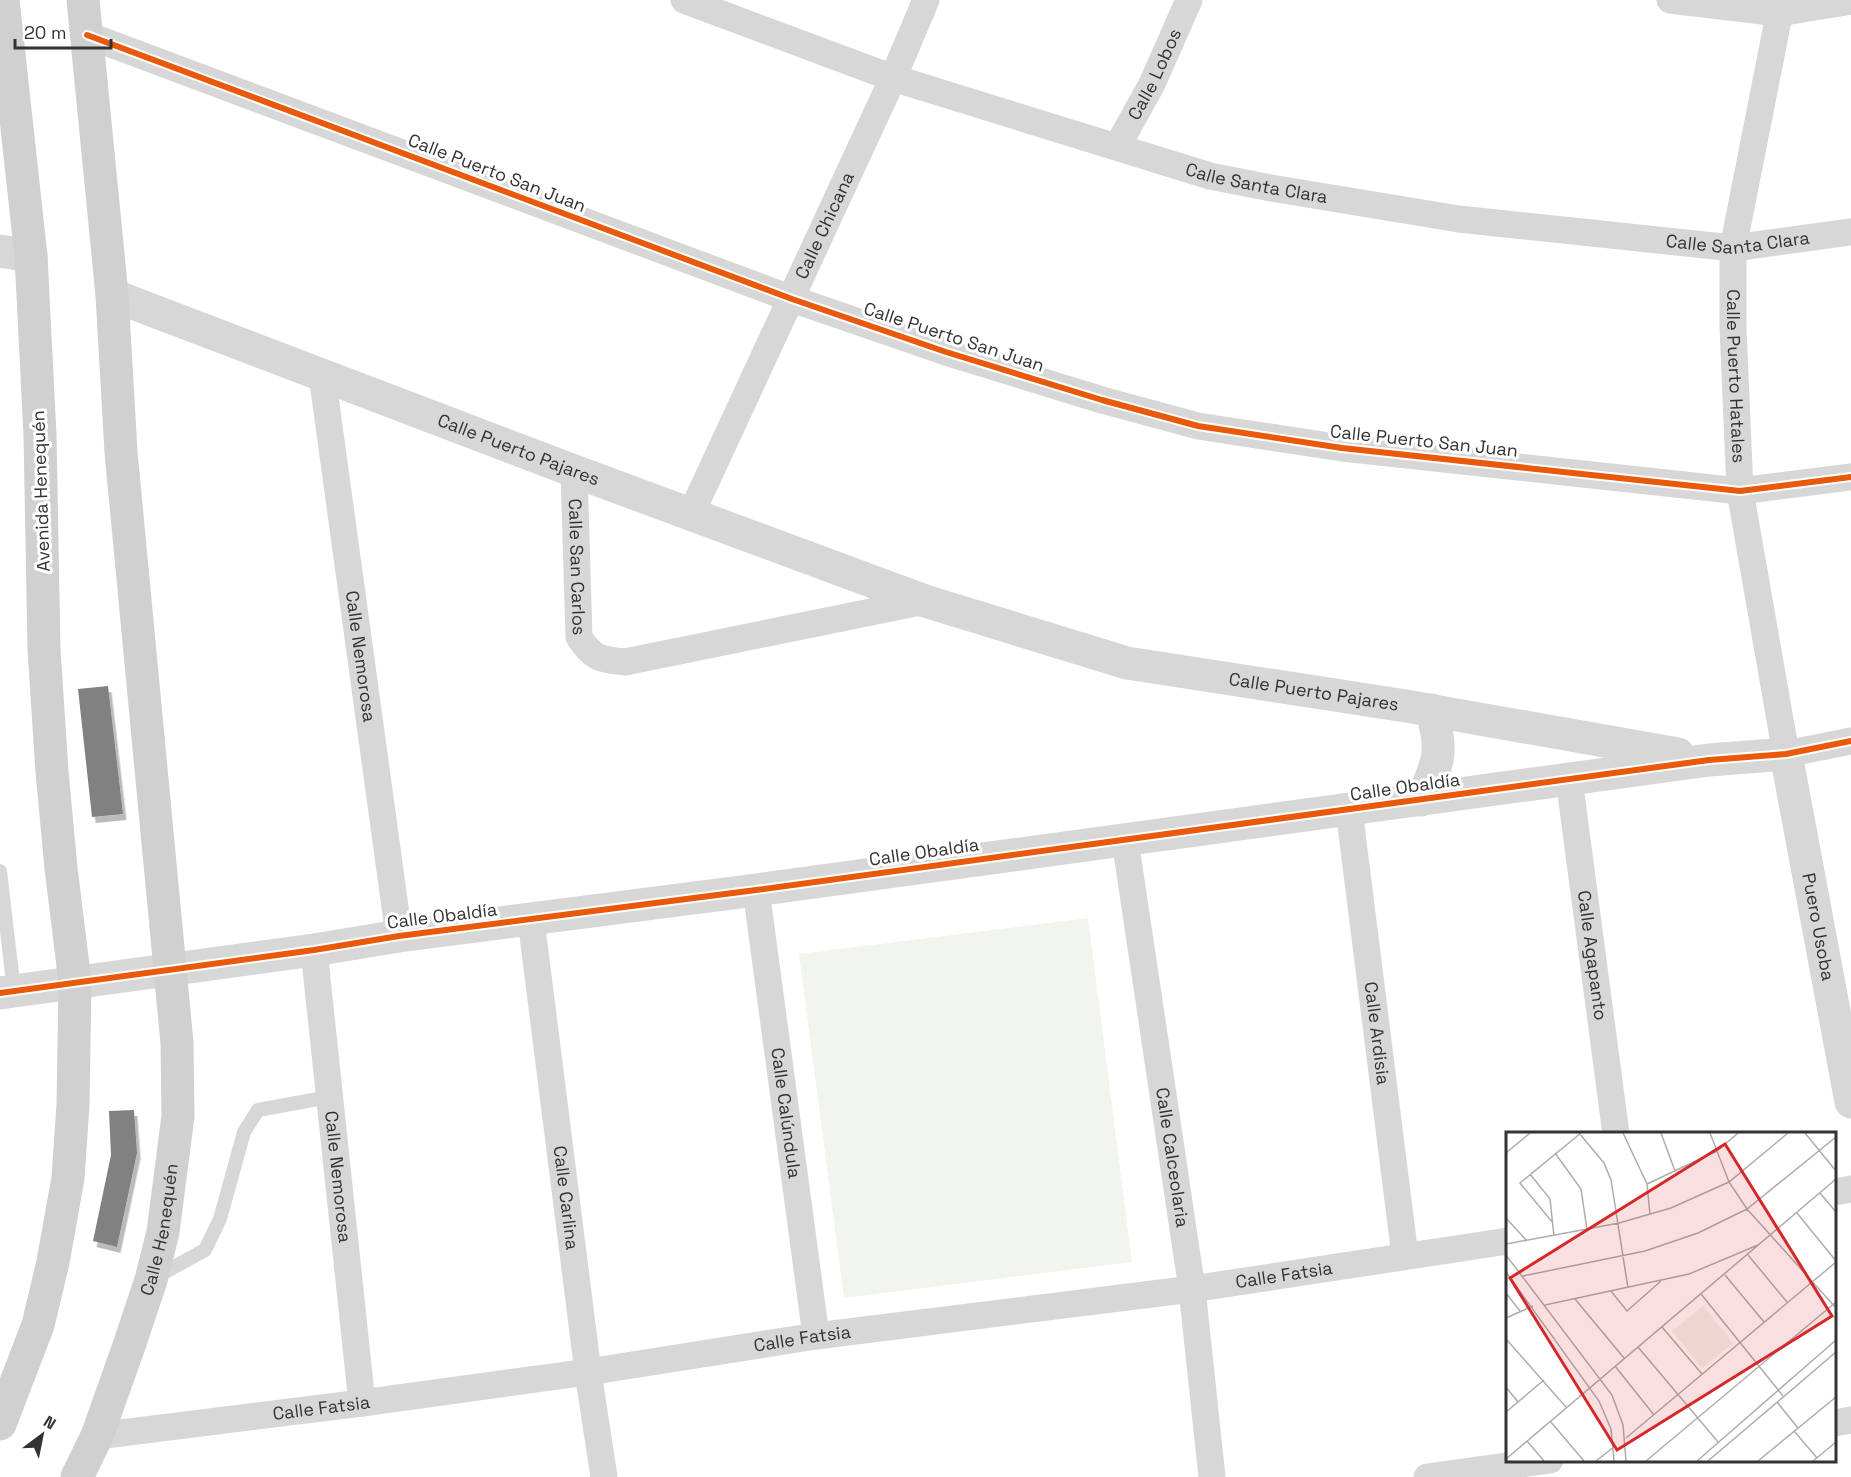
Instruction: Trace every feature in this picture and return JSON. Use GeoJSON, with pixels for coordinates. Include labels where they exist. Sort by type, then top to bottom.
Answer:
{"type":"FeatureCollection","features":[{"type":"Feature","properties":{"kind":"main road","name":"Avenida Henequén"},"geometry":{"type":"LineString","coordinates":[[3,0],[16,254],[40,435],[45,660],[61,868],[75,982]]}},
{"type":"Feature","properties":{"kind":"main road"},"geometry":{"type":"LineString","coordinates":[[83,0],[112,295],[121,452],[170,969]]}},
{"type":"Feature","properties":{"kind":"main road","name":"Calle Henequén"},"geometry":{"type":"LineString","coordinates":[[77,1477],[97,1436],[151,1280],[163,1232],[178,1116],[177,1043],[170,969]]}},
{"type":"Feature","properties":{"kind":"main road"},"geometry":{"type":"LineString","coordinates":[[0,1424],[38,1325],[54,1263],[68,1178],[73,1105],[75,982]]}},
{"type":"Feature","properties":{"kind":"street","name":"Calle Santa Clara"},"geometry":{"type":"LineString","coordinates":[[684,0],[893,78],[1210,176],[1459,219],[1733,248],[1851,232]]}},
{"type":"Feature","properties":{"kind":"street","name":"Calle Chicana"},"geometry":{"type":"LineString","coordinates":[[691,514],[792,299],[926,0]]}},
{"type":"Feature","properties":{"kind":"street","name":"Calle Lobos"},"geometry":{"type":"LineString","coordinates":[[1117,147],[1152,84],[1189,0]]}},
{"type":"Feature","properties":{"kind":"street"},"geometry":{"type":"LineString","coordinates":[[1670,0],[1780,7],[1851,1]]}},
{"type":"Feature","properties":{"kind":"street","name":"Calle Puerto Hatales"},"geometry":{"type":"LineString","coordinates":[[1780,7],[1733,248],[1733,327],[1740,491],[1786,754]]}},
{"type":"Feature","properties":{"kind":"street","name":"Calle Puerto San Juan"},"geometry":{"type":"LineString","coordinates":[[87,35],[792,299],[946,352],[1102,400],[1198,426],[1342,448],[1740,491],[1851,477]]}},
{"type":"Feature","properties":{"kind":"street","name":"Calle Puerto Pajares"},"geometry":{"type":"LineString","coordinates":[[112,295],[925,602],[1127,663],[1431,710],[1709,760]]}},
{"type":"Feature","properties":{"kind":"street","name":"Calle Nemorosa"},"geometry":{"type":"LineString","coordinates":[[322,375],[399,936]]}},
{"type":"Feature","properties":{"kind":"street","name":"Calle San Carlos"},"geometry":{"type":"LineString","coordinates":[[574,471],[579,637],[585,648],[595,657]]}},
{"type":"Feature","properties":{"kind":"street","name":"Calle Puerto Pajares"},"geometry":{"type":"LineString","coordinates":[[595,657],[625,662],[925,602]]}},
{"type":"Feature","properties":{"kind":"street"},"geometry":{"type":"LineString","coordinates":[[1421,800],[1433,777],[1439,754],[1438,732],[1431,710]]}},
{"type":"Feature","properties":{"kind":"street","name":"Calle Obaldía"},"geometry":{"type":"LineString","coordinates":[[7,992],[314,950],[399,936],[756,890],[1709,760],[1786,754],[1851,741]]}},
{"type":"Feature","properties":{"kind":"street","name":"Puero Usoba"},"geometry":{"type":"LineString","coordinates":[[1786,754],[1851,1102]]}},
{"type":"Feature","properties":{"kind":"street","name":"Calle Agapanto"},"geometry":{"type":"LineString","coordinates":[[1569,779],[1616,1132]]}},
{"type":"Feature","properties":{"kind":"street","name":"Calle Ardisia"},"geometry":{"type":"LineString","coordinates":[[1349,810],[1405,1256]]}},
{"type":"Feature","properties":{"kind":"street","name":"Calle Calceolaria"},"geometry":{"type":"LineString","coordinates":[[1125,840],[1192,1289],[1212,1477]]}},
{"type":"Feature","properties":{"kind":"street","name":"Calle Calúndula"},"geometry":{"type":"LineString","coordinates":[[756,890],[816,1336]]}},
{"type":"Feature","properties":{"kind":"street","name":"Calle Carlina"},"geometry":{"type":"LineString","coordinates":[[531,920],[603,1477]]}},
{"type":"Feature","properties":{"kind":"street","name":"Calle Nemorosa"},"geometry":{"type":"LineString","coordinates":[[314,950],[363,1403]]}},
{"type":"Feature","properties":{"kind":"street"},"geometry":{"type":"LineString","coordinates":[[1836,1192],[1851,1189]]}},
{"type":"Feature","properties":{"kind":"street","name":"Calle Fatsia"},"geometry":{"type":"LineString","coordinates":[[97,1436],[588,1372],[816,1336],[1192,1289],[1506,1241]]}},
{"type":"Feature","properties":{"kind":"street"},"geometry":{"type":"LineString","coordinates":[[1836,1423],[1851,1420]]}},
{"type":"Feature","properties":{"kind":"street"},"geometry":{"type":"LineString","coordinates":[[1427,1477],[1542,1462]]}},
{"type":"Feature","properties":{"kind":"lane"},"geometry":{"type":"LineString","coordinates":[[0,871],[7,992]]}},
{"type":"Feature","properties":{"kind":"lane"},"geometry":{"type":"LineString","coordinates":[[151,1280],[205,1250],[220,1219],[244,1132],[258,1110],[329,1097]]}},
{"type":"Feature","properties":{"kind":"shaded area"},"geometry":{"type":"Polygon","coordinates":[[[1088,918],[1132,1262],[844,1298],[799,954],[1088,918]]]}},
{"type":"Feature","properties":{"kind":"building"},"geometry":{"type":"Polygon","coordinates":[[[108,686],[123,814],[92,817],[78,689],[108,686]]]}},
{"type":"Feature","properties":{"kind":"building"},"geometry":{"type":"Polygon","coordinates":[[[134,1110],[137,1153],[117,1247],[93,1241],[111,1155],[109,1111],[134,1110]]]}},
{"type":"Feature","properties":{"kind":"cycle path"},"geometry":{"type":"LineString","coordinates":[[87,35],[792,299],[946,352],[1102,400],[1198,426],[1342,448],[1740,491],[1851,477]]}},
{"type":"Feature","properties":{"kind":"cycle path"},"geometry":{"type":"LineString","coordinates":[[0,993],[314,950],[399,936],[756,890],[1709,760],[1786,754],[1851,741]]}}]}
